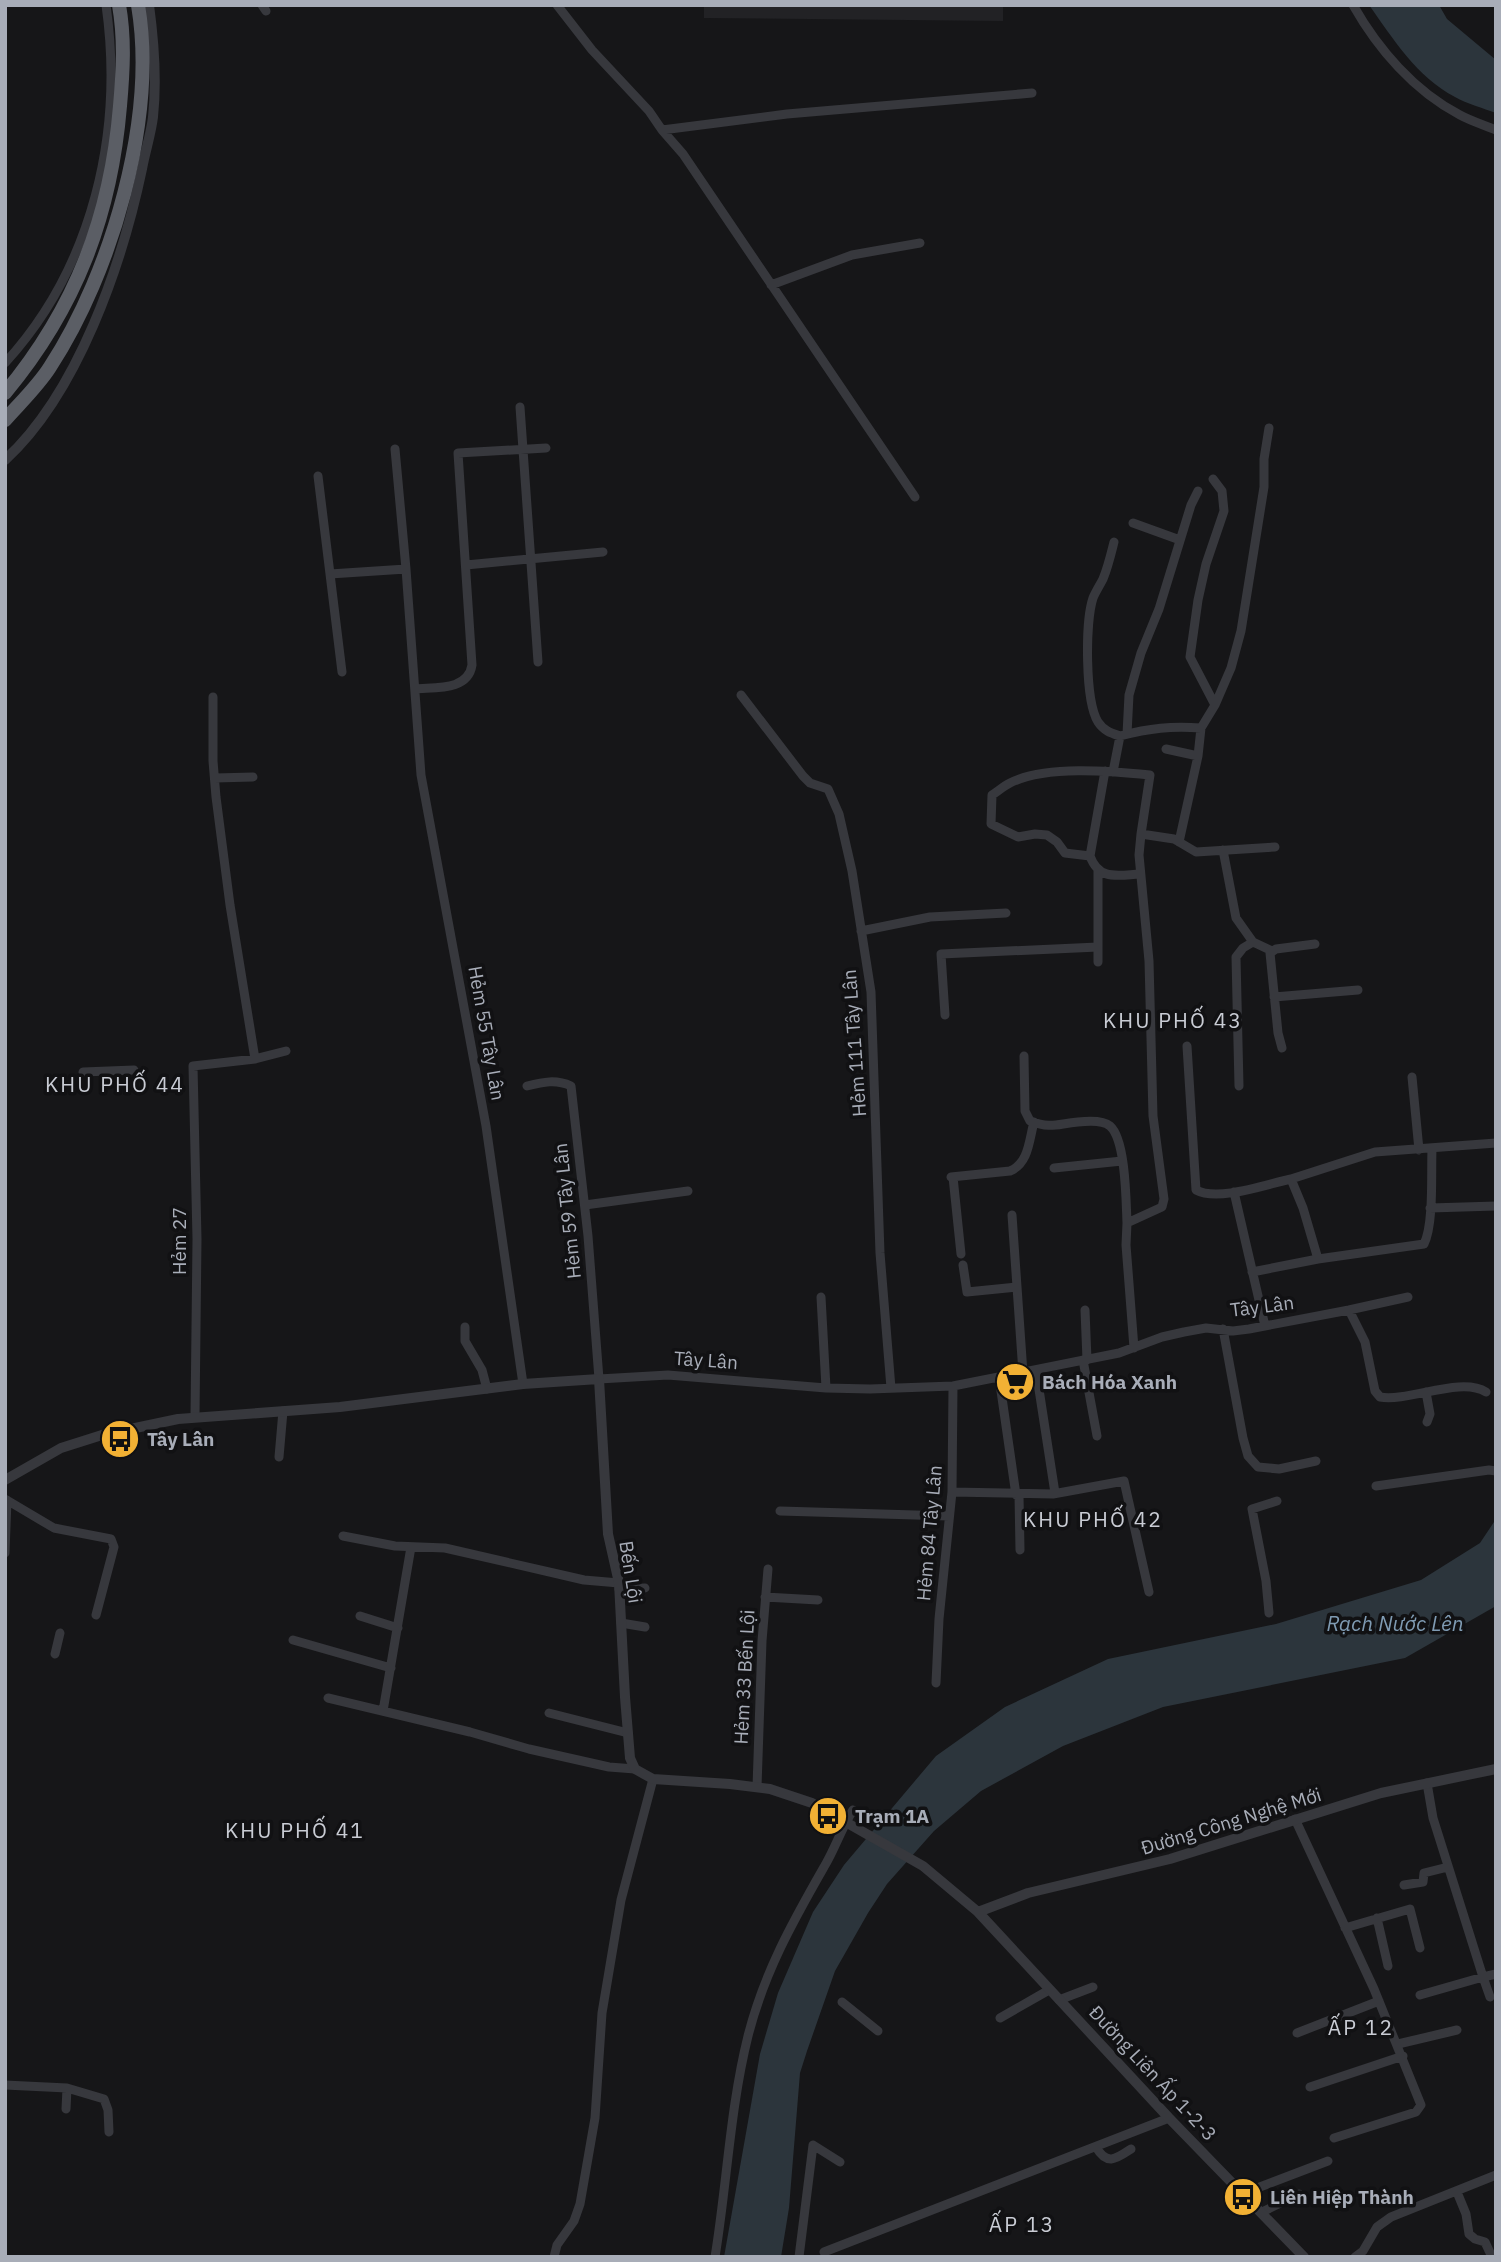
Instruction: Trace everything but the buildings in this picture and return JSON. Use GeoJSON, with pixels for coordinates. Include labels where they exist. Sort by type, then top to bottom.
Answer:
{"type":"FeatureCollection","features":[{"type":"Feature","properties":{"kind":"highway"},"geometry":{"type":"LineString","coordinates":[[8,388],[47,337],[70,296],[104,204],[115,157],[125,58],[119,5]]}},
{"type":"Feature","properties":{"kind":"highway"},"geometry":{"type":"LineString","coordinates":[[5,420],[48,369],[61,349],[111,239],[128,184],[140,107],[142,59],[138,5]]}},
{"type":"Feature","properties":{"kind":"street"},"geometry":{"type":"LineString","coordinates":[[5,363],[38,324],[60,287],[96,197],[106,150],[111,91],[106,5]]}},
{"type":"Feature","properties":{"kind":"street"},"geometry":{"type":"LineString","coordinates":[[5,460],[30,434],[67,378],[116,267],[135,205],[153,118],[155,71],[149,5]]}},
{"type":"Feature","properties":{"kind":"street"},"geometry":{"type":"LineString","coordinates":[[557,5],[592,50],[649,111],[683,154],[915,497]]}},
{"type":"Feature","properties":{"kind":"street"},"geometry":{"type":"LineString","coordinates":[[1353,5],[1381,46],[1415,85],[1459,115],[1496,130]]}},
{"type":"Feature","properties":{"kind":"street"},"geometry":{"type":"LineString","coordinates":[[662,130],[787,114],[1032,93]]}},
{"type":"Feature","properties":{"kind":"street"},"geometry":{"type":"LineString","coordinates":[[771,285],[852,255],[920,243]]}},
{"type":"Feature","properties":{"kind":"street"},"geometry":{"type":"LineString","coordinates":[[520,407],[538,662]]}},
{"type":"Feature","properties":{"kind":"street"},"geometry":{"type":"LineString","coordinates":[[1179,842],[1198,756],[1201,728],[1215,705],[1231,668],[1241,631],[1264,487],[1264,458],[1269,428]]}},
{"type":"Feature","properties":{"kind":"street"},"geometry":{"type":"LineString","coordinates":[[415,689],[457,685],[471,673],[458,453],[546,448]]}},
{"type":"Feature","properties":{"kind":"street","name":"Hẻm 55 Tây Lân"},"geometry":{"type":"LineString","coordinates":[[395,449],[421,775],[486,1126],[523,1384]]}},
{"type":"Feature","properties":{"kind":"street"},"geometry":{"type":"LineString","coordinates":[[318,476],[342,672]]}},
{"type":"Feature","properties":{"kind":"street"},"geometry":{"type":"LineString","coordinates":[[1213,480],[1222,491],[1224,511],[1206,564],[1190,657],[1215,705]]}},
{"type":"Feature","properties":{"kind":"street"},"geometry":{"type":"LineString","coordinates":[[1098,962],[1098,871],[1090,856],[1109,771],[1124,735],[1129,695],[1141,653],[1159,609],[1176,538],[1198,491]]}},
{"type":"Feature","properties":{"kind":"street"},"geometry":{"type":"LineString","coordinates":[[1133,523],[1176,538]]}},
{"type":"Feature","properties":{"kind":"street"},"geometry":{"type":"LineString","coordinates":[[1114,542],[1104,577],[1093,598],[1089,621],[1091,700],[1097,721],[1107,732],[1124,735],[1170,726],[1201,728]]}},
{"type":"Feature","properties":{"kind":"street"},"geometry":{"type":"LineString","coordinates":[[466,565],[603,552]]}},
{"type":"Feature","properties":{"kind":"street"},"geometry":{"type":"LineString","coordinates":[[330,574],[406,569]]}},
{"type":"Feature","properties":{"kind":"street","name":"Hẻm 111 Tây Lân"},"geometry":{"type":"LineString","coordinates":[[741,695],[803,776],[810,783],[828,789],[839,814],[852,871],[872,992],[880,1253],[891,1388]]}},
{"type":"Feature","properties":{"kind":"street"},"geometry":{"type":"LineString","coordinates":[[213,697],[215,778],[230,905],[255,1059],[286,1051]]}},
{"type":"Feature","properties":{"kind":"street"},"geometry":{"type":"LineString","coordinates":[[1166,749],[1198,756]]}},
{"type":"Feature","properties":{"kind":"street"},"geometry":{"type":"LineString","coordinates":[[1090,856],[1065,853],[1057,842],[1047,835],[1018,837],[991,824],[992,795],[1010,783],[1031,776],[1076,771],[1150,775],[1140,834],[1140,874],[1149,961],[1153,1115],[1164,1199],[1162,1207],[1127,1223]]}},
{"type":"Feature","properties":{"kind":"street"},"geometry":{"type":"LineString","coordinates":[[215,778],[253,777]]}},
{"type":"Feature","properties":{"kind":"street"},"geometry":{"type":"LineString","coordinates":[[1140,834],[1179,842],[1196,852],[1275,847]]}},
{"type":"Feature","properties":{"kind":"street"},"geometry":{"type":"LineString","coordinates":[[1223,850],[1236,918],[1253,942],[1272,951],[1315,944]]}},
{"type":"Feature","properties":{"kind":"street"},"geometry":{"type":"LineString","coordinates":[[1098,871],[1110,875],[1140,874]]}},
{"type":"Feature","properties":{"kind":"street"},"geometry":{"type":"LineString","coordinates":[[861,931],[930,917],[1006,913]]}},
{"type":"Feature","properties":{"kind":"street"},"geometry":{"type":"LineString","coordinates":[[1239,1086],[1236,957],[1243,948],[1253,942]]}},
{"type":"Feature","properties":{"kind":"street"},"geometry":{"type":"LineString","coordinates":[[945,1015],[940,954],[1098,947]]}},
{"type":"Feature","properties":{"kind":"street"},"geometry":{"type":"LineString","coordinates":[[1272,951],[1274,997],[1282,1048]]}},
{"type":"Feature","properties":{"kind":"street"},"geometry":{"type":"LineString","coordinates":[[1274,997],[1358,990]]}},
{"type":"Feature","properties":{"kind":"street"},"geometry":{"type":"LineString","coordinates":[[1187,1046],[1196,1190],[1202,1194],[1234,1192],[1291,1180],[1375,1152],[1496,1143]]}},
{"type":"Feature","properties":{"kind":"street"},"geometry":{"type":"LineString","coordinates":[[1024,1056],[1025,1111],[1030,1121],[1045,1126],[1103,1122],[1111,1127],[1119,1140],[1126,1189],[1126,1245],[1134,1348]]}},
{"type":"Feature","properties":{"kind":"street","name":"Hẻm 27"},"geometry":{"type":"LineString","coordinates":[[195,1416],[197,1239],[193,1066],[255,1059]]}},
{"type":"Feature","properties":{"kind":"street"},"geometry":{"type":"LineString","coordinates":[[83,1072],[134,1070]]}},
{"type":"Feature","properties":{"kind":"street"},"geometry":{"type":"LineString","coordinates":[[1412,1077],[1419,1150]]}},
{"type":"Feature","properties":{"kind":"street","name":"Hẻm 59 Tây Lân"},"geometry":{"type":"LineString","coordinates":[[527,1086],[561,1081],[571,1086],[585,1205],[599,1379]]}},
{"type":"Feature","properties":{"kind":"street"},"geometry":{"type":"LineString","coordinates":[[961,1254],[952,1177],[1010,1171],[1019,1167],[1025,1157],[1034,1122]]}},
{"type":"Feature","properties":{"kind":"street"},"geometry":{"type":"LineString","coordinates":[[1252,1272],[1318,1259],[1424,1244],[1430,1208],[1432,1149]]}},
{"type":"Feature","properties":{"kind":"street"},"geometry":{"type":"LineString","coordinates":[[1054,1168],[1122,1161]]}},
{"type":"Feature","properties":{"kind":"street"},"geometry":{"type":"LineString","coordinates":[[1291,1180],[1303,1208],[1318,1259]]}},
{"type":"Feature","properties":{"kind":"street"},"geometry":{"type":"LineString","coordinates":[[585,1205],[688,1191]]}},
{"type":"Feature","properties":{"kind":"street"},"geometry":{"type":"LineString","coordinates":[[1234,1192],[1265,1326]]}},
{"type":"Feature","properties":{"kind":"street"},"geometry":{"type":"LineString","coordinates":[[1430,1208],[1496,1206]]}},
{"type":"Feature","properties":{"kind":"street"},"geometry":{"type":"LineString","coordinates":[[1012,1215],[1023,1373]]}},
{"type":"Feature","properties":{"kind":"street"},"geometry":{"type":"LineString","coordinates":[[963,1265],[967,1292],[1017,1287]]}},
{"type":"Feature","properties":{"kind":"street"},"geometry":{"type":"LineString","coordinates":[[821,1297],[826,1388]]}},
{"type":"Feature","properties":{"kind":"street","name":"Tây Lân"},"geometry":{"type":"LineString","coordinates":[[5,1480],[61,1448],[102,1435],[195,1416],[283,1412],[523,1384],[668,1375],[826,1388],[953,1385],[1085,1360],[1184,1332],[1206,1328],[1233,1331],[1408,1297]]}},
{"type":"Feature","properties":{"kind":"street"},"geometry":{"type":"LineString","coordinates":[[1085,1310],[1085,1360],[1097,1436]]}},
{"type":"Feature","properties":{"kind":"street"},"geometry":{"type":"LineString","coordinates":[[1349,1310],[1365,1342],[1375,1391],[1380,1397],[1479,1388],[1486,1392]]}},
{"type":"Feature","properties":{"kind":"street"},"geometry":{"type":"LineString","coordinates":[[465,1326],[466,1341],[482,1370],[487,1389]]}},
{"type":"Feature","properties":{"kind":"street"},"geometry":{"type":"LineString","coordinates":[[1223,1329],[1248,1456],[1258,1467],[1279,1469],[1316,1461]]}},
{"type":"Feature","properties":{"kind":"street"},"geometry":{"type":"LineString","coordinates":[[1036,1370],[1055,1493]]}},
{"type":"Feature","properties":{"kind":"street"},"geometry":{"type":"LineString","coordinates":[[999,1377],[1018,1495],[1020,1550]]}},
{"type":"Feature","properties":{"kind":"street","name":"Bến Lội"},"geometry":{"type":"LineString","coordinates":[[599,1379],[608,1534],[619,1586],[630,1758],[635,1769]]}},
{"type":"Feature","properties":{"kind":"street","name":"Hẻm 84 Tây Lân"},"geometry":{"type":"LineString","coordinates":[[936,1683],[939,1619],[952,1492],[953,1385]]}},
{"type":"Feature","properties":{"kind":"street"},"geometry":{"type":"LineString","coordinates":[[1426,1392],[1430,1414],[1427,1422]]}},
{"type":"Feature","properties":{"kind":"street"},"geometry":{"type":"LineString","coordinates":[[279,1457],[283,1412]]}},
{"type":"Feature","properties":{"kind":"street"},"geometry":{"type":"LineString","coordinates":[[1376,1486],[1496,1471]]}},
{"type":"Feature","properties":{"kind":"street"},"geometry":{"type":"LineString","coordinates":[[952,1492],[1018,1495],[1055,1493],[1124,1481],[1149,1592]]}},
{"type":"Feature","properties":{"kind":"street"},"geometry":{"type":"LineString","coordinates":[[5,1553],[6,1499]]}},
{"type":"Feature","properties":{"kind":"street"},"geometry":{"type":"LineString","coordinates":[[6,1499],[54,1528],[111,1539],[114,1547],[96,1615]]}},
{"type":"Feature","properties":{"kind":"street"},"geometry":{"type":"LineString","coordinates":[[1269,1613],[1252,1509],[1277,1501]]}},
{"type":"Feature","properties":{"kind":"street"},"geometry":{"type":"LineString","coordinates":[[780,1511],[949,1516]]}},
{"type":"Feature","properties":{"kind":"street"},"geometry":{"type":"LineString","coordinates":[[343,1536],[411,1547],[445,1548],[584,1580],[645,1588]]}},
{"type":"Feature","properties":{"kind":"street"},"geometry":{"type":"LineString","coordinates":[[383,1711],[411,1547]]}},
{"type":"Feature","properties":{"kind":"street","name":"Hẻm 33 Bến Lội"},"geometry":{"type":"LineString","coordinates":[[757,1787],[768,1569]]}},
{"type":"Feature","properties":{"kind":"street"},"geometry":{"type":"LineString","coordinates":[[765,1597],[818,1600]]}},
{"type":"Feature","properties":{"kind":"street"},"geometry":{"type":"LineString","coordinates":[[359,1616],[398,1628]]}},
{"type":"Feature","properties":{"kind":"street"},"geometry":{"type":"LineString","coordinates":[[621,1623],[645,1627]]}},
{"type":"Feature","properties":{"kind":"street"},"geometry":{"type":"LineString","coordinates":[[55,1654],[60,1633]]}},
{"type":"Feature","properties":{"kind":"street"},"geometry":{"type":"LineString","coordinates":[[293,1640],[391,1668]]}},
{"type":"Feature","properties":{"kind":"street"},"geometry":{"type":"LineString","coordinates":[[328,1698],[529,1749],[609,1767],[635,1769],[653,1780],[621,1900],[602,2013],[595,2118],[580,2204],[575,2221],[557,2245],[554,2257]]}},
{"type":"Feature","properties":{"kind":"street"},"geometry":{"type":"LineString","coordinates":[[549,1713],[628,1733]]}},
{"type":"Feature","properties":{"kind":"street","name":"Đường Công Nghệ Mới"},"geometry":{"type":"LineString","coordinates":[[978,1912],[1028,1893],[1170,1859],[1381,1793],[1496,1769]]}},
{"type":"Feature","properties":{"kind":"street","name":"Đường Liên Ấp 1-2-3"},"geometry":{"type":"LineString","coordinates":[[653,1780],[770,1789],[812,1803],[923,1866],[978,1912],[1169,2118],[1304,2257]]}},
{"type":"Feature","properties":{"kind":"street"},"geometry":{"type":"LineString","coordinates":[[1427,1783],[1433,1818],[1490,1997]]}},
{"type":"Feature","properties":{"kind":"street"},"geometry":{"type":"LineString","coordinates":[[715,2257],[726,2167],[747,2039],[753,2018],[778,1951],[853,1811]]}},
{"type":"Feature","properties":{"kind":"street"},"geometry":{"type":"LineString","coordinates":[[1295,1819],[1398,2044],[1421,2105],[1416,2112],[1334,2138]]}},
{"type":"Feature","properties":{"kind":"street"},"geometry":{"type":"LineString","coordinates":[[1404,1885],[1423,1882],[1424,1873],[1448,1867]]}},
{"type":"Feature","properties":{"kind":"street"},"geometry":{"type":"LineString","coordinates":[[1345,1928],[1410,1909],[1420,1948]]}},
{"type":"Feature","properties":{"kind":"street"},"geometry":{"type":"LineString","coordinates":[[1377,1919],[1388,1966]]}},
{"type":"Feature","properties":{"kind":"street"},"geometry":{"type":"LineString","coordinates":[[1420,1994],[1496,1974]]}},
{"type":"Feature","properties":{"kind":"street"},"geometry":{"type":"LineString","coordinates":[[1059,2000],[1093,1987]]}},
{"type":"Feature","properties":{"kind":"street"},"geometry":{"type":"LineString","coordinates":[[1000,2018],[1049,1990]]}},
{"type":"Feature","properties":{"kind":"street"},"geometry":{"type":"LineString","coordinates":[[1297,2033],[1379,2001]]}},
{"type":"Feature","properties":{"kind":"street"},"geometry":{"type":"LineString","coordinates":[[842,2002],[878,2031]]}},
{"type":"Feature","properties":{"kind":"street"},"geometry":{"type":"LineString","coordinates":[[1398,2044],[1457,2030]]}},
{"type":"Feature","properties":{"kind":"street"},"geometry":{"type":"LineString","coordinates":[[1310,2087],[1403,2056]]}},
{"type":"Feature","properties":{"kind":"street"},"geometry":{"type":"LineString","coordinates":[[5,2085],[67,2088],[104,2099],[108,2110],[109,2132]]}},
{"type":"Feature","properties":{"kind":"street"},"geometry":{"type":"LineString","coordinates":[[66,2109],[67,2088]]}},
{"type":"Feature","properties":{"kind":"street"},"geometry":{"type":"LineString","coordinates":[[824,2252],[1169,2118]]}},
{"type":"Feature","properties":{"kind":"street"},"geometry":{"type":"LineString","coordinates":[[799,2257],[813,2145],[841,2162]]}},
{"type":"Feature","properties":{"kind":"street"},"geometry":{"type":"LineString","coordinates":[[1096,2147],[1101,2155],[1108,2159],[1116,2159],[1131,2149]]}},
{"type":"Feature","properties":{"kind":"street"},"geometry":{"type":"LineString","coordinates":[[1244,2193],[1328,2161]]}},
{"type":"Feature","properties":{"kind":"street"},"geometry":{"type":"LineString","coordinates":[[1355,2257],[1363,2251],[1377,2227],[1391,2217],[1496,2175]]}},
{"type":"Feature","properties":{"kind":"street"},"geometry":{"type":"LineString","coordinates":[[1457,2192],[1466,2214],[1469,2234],[1485,2242],[1492,2257]]}},
{"type":"Feature","properties":{"kind":"street"},"geometry":{"type":"LineString","coordinates":[[1262,2212],[1299,2193]]}},
{"type":"Feature","properties":{"kind":"shaded area"},"geometry":{"type":"Polygon","coordinates":[[[704,5],[1003,5],[1003,21],[704,18],[704,5]]]}},
{"type":"Feature","properties":{"kind":"water"},"geometry":{"type":"Polygon","coordinates":[[[1369,5],[1439,5],[1447,19],[1496,60],[1496,113],[1460,99],[1429,79],[1407,56],[1369,5]]]}},
{"type":"Feature","properties":{"kind":"water","name":"Rạch Nước Lên"},"geometry":{"type":"Polygon","coordinates":[[[1496,1519],[1496,1606],[1405,1658],[1163,1707],[1063,1746],[981,1791],[934,1831],[887,1884],[835,1971],[800,2073],[789,2208],[781,2257],[724,2257],[760,2054],[778,1993],[813,1912],[844,1865],[936,1756],[1005,1707],[1108,1659],[1276,1624],[1421,1580],[1480,1543],[1496,1519]]]}},
{"type":"Feature","properties":{"kind":"place","name":"Bách Hóa Xanh"},"geometry":{"type":"Point","coordinates":[1015,1382]}},
{"type":"Feature","properties":{"kind":"place","name":"Tây Lân"},"geometry":{"type":"Point","coordinates":[120,1439]}},
{"type":"Feature","properties":{"kind":"place","name":"Trạm 1A"},"geometry":{"type":"Point","coordinates":[828,1816]}},
{"type":"Feature","properties":{"kind":"place","name":"Liên Hiệp Thành"},"geometry":{"type":"Point","coordinates":[1243,2197]}},
{"type":"Feature","properties":{"kind":"district","name":"KHU PHỐ 43"},"geometry":{"type":"Point","coordinates":[1173,1021]}},
{"type":"Feature","properties":{"kind":"district","name":"KHU PHỐ 44"},"geometry":{"type":"Point","coordinates":[115,1085]}},
{"type":"Feature","properties":{"kind":"district","name":"KHU PHỐ 42"},"geometry":{"type":"Point","coordinates":[1093,1520]}},
{"type":"Feature","properties":{"kind":"district","name":"KHU PHỐ 41"},"geometry":{"type":"Point","coordinates":[295,1831]}},
{"type":"Feature","properties":{"kind":"district","name":"ẤP 12"},"geometry":{"type":"Point","coordinates":[1361,2028]}},
{"type":"Feature","properties":{"kind":"district","name":"ẤP 13"},"geometry":{"type":"Point","coordinates":[1022,2225]}}]}
